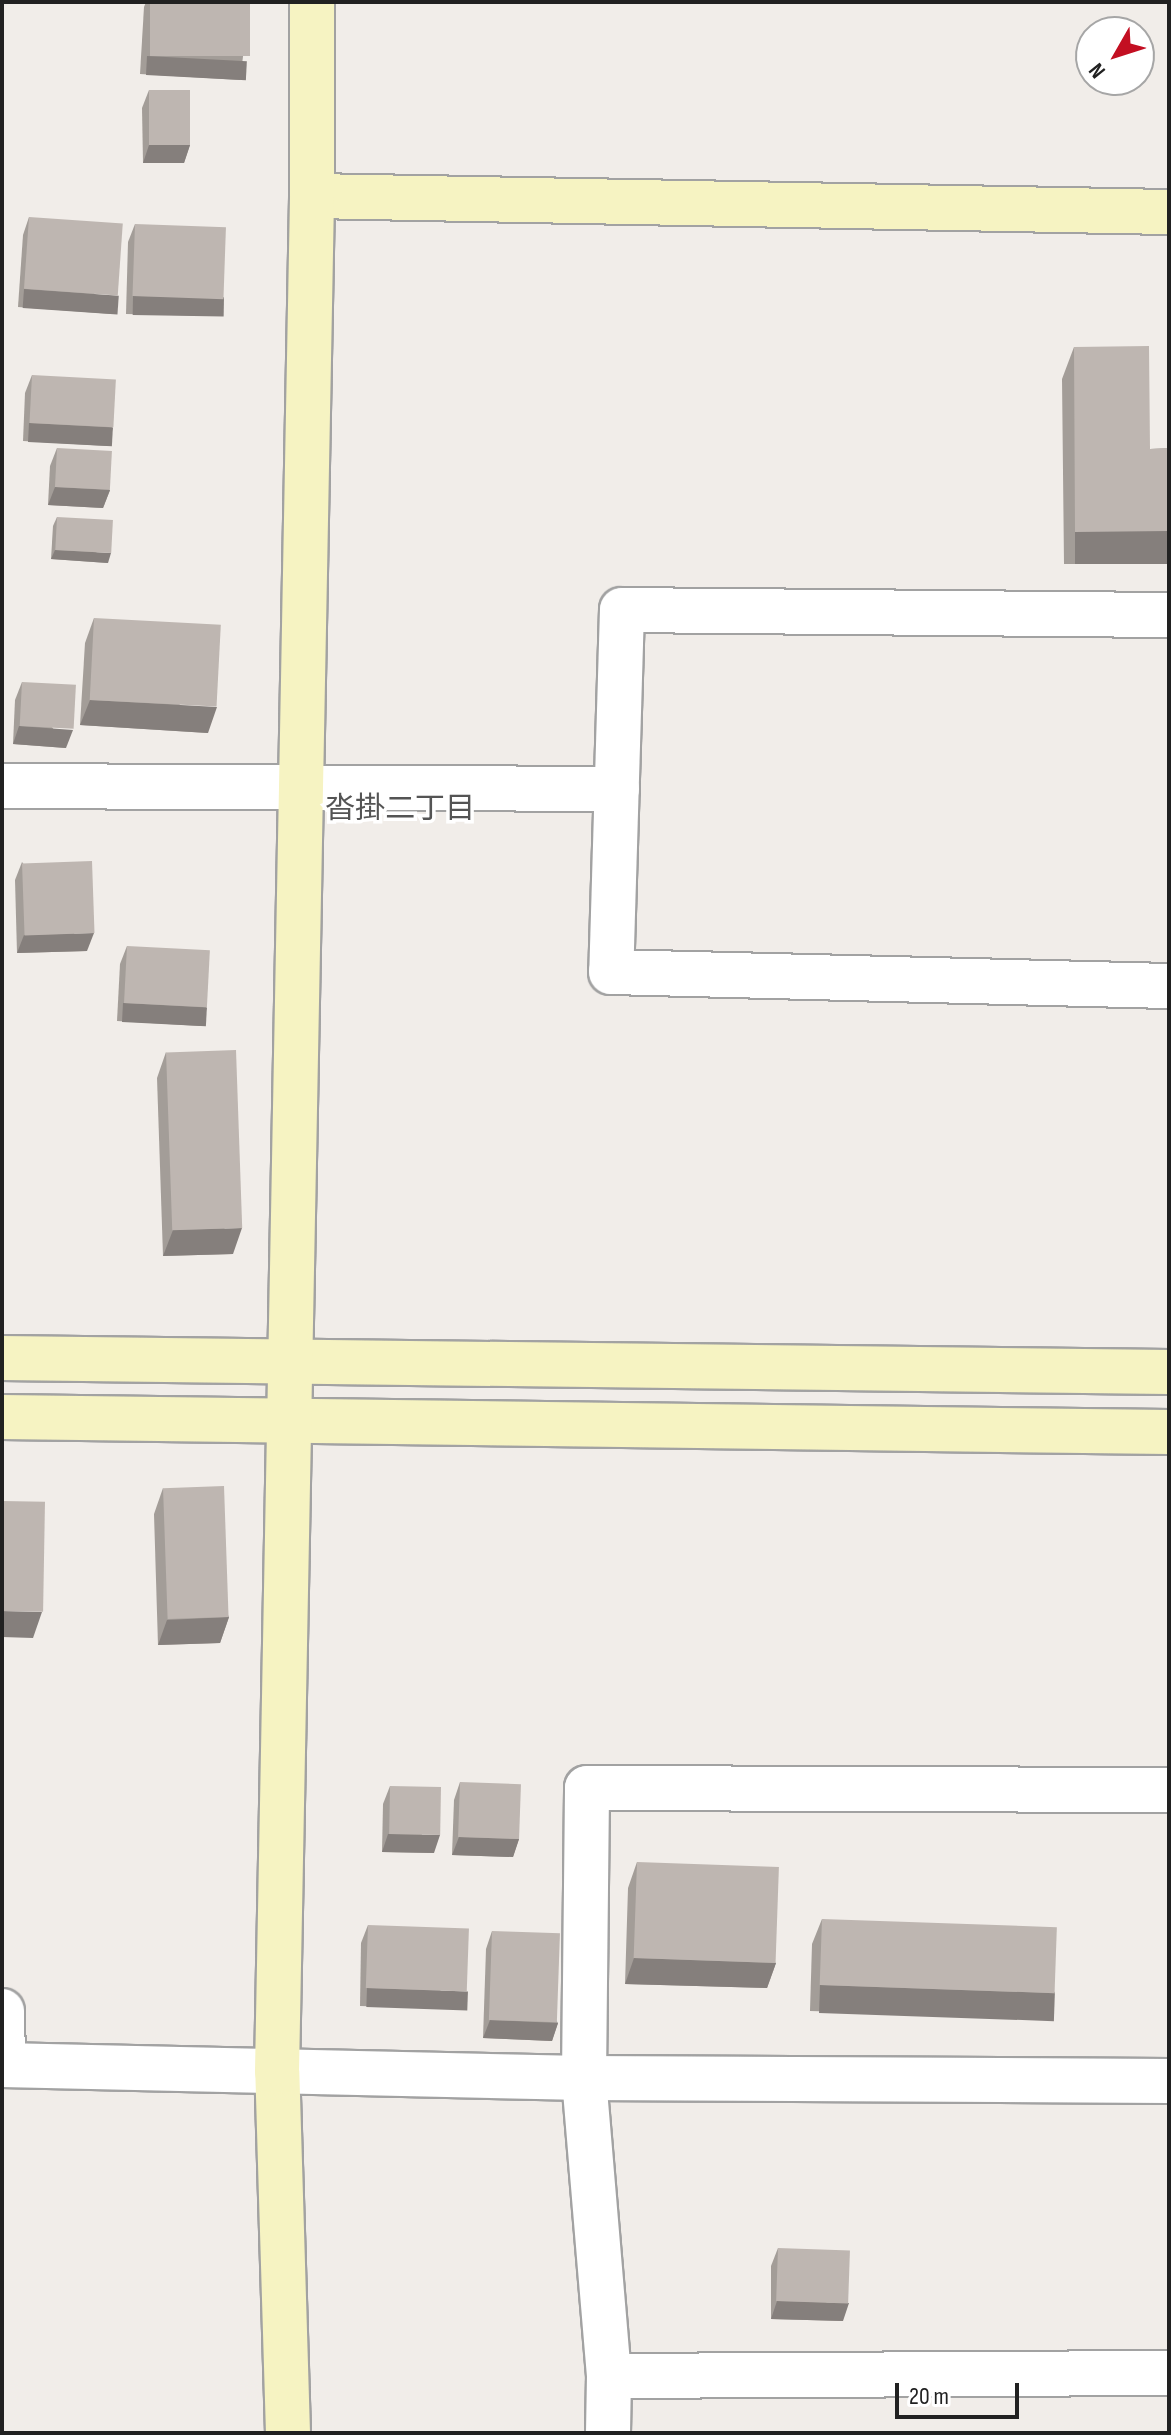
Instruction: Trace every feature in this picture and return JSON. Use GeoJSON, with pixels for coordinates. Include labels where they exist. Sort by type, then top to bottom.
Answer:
{"type":"FeatureCollection","features":[{"type":"Feature","properties":{"kind":"street"},"geometry":{"type":"LineString","coordinates":[[288,2433],[277,2072],[287,1360],[312,196],[312,2]]}},
{"type":"Feature","properties":{"kind":"street"},"geometry":{"type":"LineString","coordinates":[[312,196],[1169,212]]}},
{"type":"Feature","properties":{"kind":"street"},"geometry":{"type":"LineString","coordinates":[[1169,615],[622,610],[611,972],[1169,986]]}},
{"type":"Feature","properties":{"kind":"street"},"geometry":{"type":"LineString","coordinates":[[2,786],[299,790],[617,789]]}},
{"type":"Feature","properties":{"kind":"street"},"geometry":{"type":"LineString","coordinates":[[2,1358],[1169,1372]]}},
{"type":"Feature","properties":{"kind":"street"},"geometry":{"type":"LineString","coordinates":[[2,1417],[1169,1432]]}},
{"type":"Feature","properties":{"kind":"street"},"geometry":{"type":"LineString","coordinates":[[608,2433],[609,2376],[584,2078],[587,1788],[1169,1790]]}},
{"type":"Feature","properties":{"kind":"street"},"geometry":{"type":"LineString","coordinates":[[2,2011],[2,2065],[584,2078],[1169,2081]]}},
{"type":"Feature","properties":{"kind":"street"},"geometry":{"type":"LineString","coordinates":[[609,2376],[1169,2373]]}},
{"type":"Feature","properties":{"kind":"building"},"geometry":{"type":"Polygon","coordinates":[[[150,2],[250,2],[250,56],[150,56],[150,2]]]}},
{"type":"Feature","properties":{"kind":"building"},"geometry":{"type":"Polygon","coordinates":[[[149,90],[190,90],[190,145],[149,145],[149,90]]]}},
{"type":"Feature","properties":{"kind":"building"},"geometry":{"type":"Polygon","coordinates":[[[29,217],[123,224],[118,295],[24,289],[29,217]]]}},
{"type":"Feature","properties":{"kind":"building"},"geometry":{"type":"Polygon","coordinates":[[[135,224],[226,227],[223,299],[132,296],[135,224]]]}},
{"type":"Feature","properties":{"kind":"building"},"geometry":{"type":"Polygon","coordinates":[[[1149,346],[1150,449],[1169,448],[1169,531],[1075,532],[1074,347],[1149,346]]]}},
{"type":"Feature","properties":{"kind":"building"},"geometry":{"type":"Polygon","coordinates":[[[32,375],[116,379],[113,427],[29,423],[32,375]]]}},
{"type":"Feature","properties":{"kind":"building"},"geometry":{"type":"Polygon","coordinates":[[[57,448],[112,451],[110,490],[55,487],[57,448]]]}},
{"type":"Feature","properties":{"kind":"building"},"geometry":{"type":"Polygon","coordinates":[[[57,517],[113,520],[111,553],[55,550],[57,517]]]}},
{"type":"Feature","properties":{"kind":"building"},"geometry":{"type":"Polygon","coordinates":[[[94,618],[221,625],[217,707],[90,700],[94,618]]]}},
{"type":"Feature","properties":{"kind":"building"},"geometry":{"type":"Polygon","coordinates":[[[22,682],[76,685],[74,729],[20,726],[22,682]]]}},
{"type":"Feature","properties":{"kind":"building"},"geometry":{"type":"Polygon","coordinates":[[[92,861],[95,933],[25,935],[22,863],[92,861]]]}},
{"type":"Feature","properties":{"kind":"building"},"geometry":{"type":"Polygon","coordinates":[[[127,946],[210,950],[207,1007],[124,1003],[127,946]]]}},
{"type":"Feature","properties":{"kind":"building"},"geometry":{"type":"Polygon","coordinates":[[[236,1050],[242,1228],[172,1230],[166,1052],[236,1050]]]}},
{"type":"Feature","properties":{"kind":"building"},"geometry":{"type":"Polygon","coordinates":[[[224,1486],[229,1617],[168,1619],[163,1488],[224,1486]]]}},
{"type":"Feature","properties":{"kind":"building"},"geometry":{"type":"Polygon","coordinates":[[[2,1501],[45,1502],[43,1612],[2,1611],[2,1501]]]}},
{"type":"Feature","properties":{"kind":"building"},"geometry":{"type":"Polygon","coordinates":[[[460,1782],[521,1784],[519,1839],[458,1837],[460,1782]]]}},
{"type":"Feature","properties":{"kind":"building"},"geometry":{"type":"Polygon","coordinates":[[[390,1786],[441,1787],[440,1835],[389,1834],[390,1786]]]}},
{"type":"Feature","properties":{"kind":"building"},"geometry":{"type":"Polygon","coordinates":[[[637,1862],[779,1867],[776,1963],[634,1958],[637,1862]]]}},
{"type":"Feature","properties":{"kind":"building"},"geometry":{"type":"Polygon","coordinates":[[[822,1919],[1057,1927],[1055,1993],[820,1985],[822,1919]]]}},
{"type":"Feature","properties":{"kind":"building"},"geometry":{"type":"Polygon","coordinates":[[[368,1925],[469,1929],[467,1991],[366,1988],[368,1925]]]}},
{"type":"Feature","properties":{"kind":"building"},"geometry":{"type":"Polygon","coordinates":[[[492,1931],[560,1933],[557,2022],[489,2020],[492,1931]]]}},
{"type":"Feature","properties":{"kind":"building"},"geometry":{"type":"Polygon","coordinates":[[[778,2248],[850,2251],[848,2303],[776,2301],[778,2248]]]}},
{"type":"Feature","properties":{"kind":"district","name":"沓掛二丁目"},"geometry":{"type":"Point","coordinates":[400,809]}}]}
